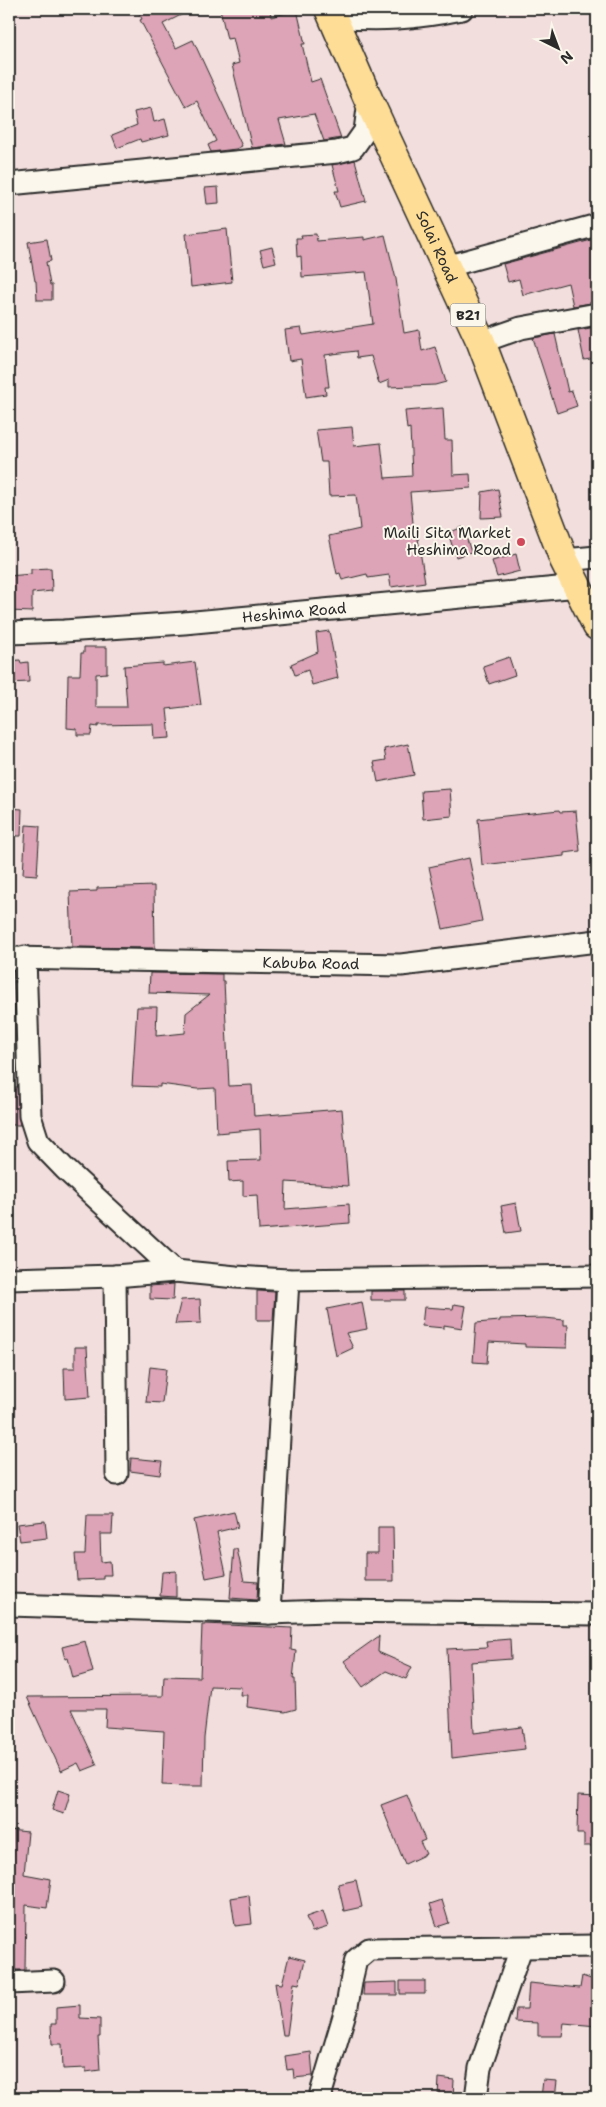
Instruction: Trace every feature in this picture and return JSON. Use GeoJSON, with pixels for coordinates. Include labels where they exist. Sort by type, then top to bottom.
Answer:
{"type":"FeatureCollection","features":[{"type":"Feature","properties":{"kind":"highway","name":"Solai Road"},"geometry":{"type":"LineString","coordinates":[[330,12],[445,268],[481,342],[564,560],[597,626]]}},
{"type":"Feature","properties":{"kind":"street"},"geometry":{"type":"LineString","coordinates":[[330,12],[364,20],[433,15],[462,9]]}},
{"type":"Feature","properties":{"kind":"street"},"geometry":{"type":"LineString","coordinates":[[9,184],[337,152],[353,148],[365,131],[369,101]]}},
{"type":"Feature","properties":{"kind":"street"},"geometry":{"type":"LineString","coordinates":[[445,268],[597,225]]}},
{"type":"Feature","properties":{"kind":"street"},"geometry":{"type":"LineString","coordinates":[[481,342],[521,328],[597,314]]}},
{"type":"Feature","properties":{"kind":"street"},"geometry":{"type":"LineString","coordinates":[[564,560],[597,557]]}},
{"type":"Feature","properties":{"kind":"street","name":"Heshima Road"},"geometry":{"type":"LineString","coordinates":[[9,633],[184,622],[578,586]]}},
{"type":"Feature","properties":{"kind":"street","name":"Kabuba Road"},"geometry":{"type":"LineString","coordinates":[[175,1271],[65,1169],[38,1141],[30,1116],[17,958],[401,965],[597,941]]}},
{"type":"Feature","properties":{"kind":"street"},"geometry":{"type":"LineString","coordinates":[[9,1279],[116,1276],[175,1271],[288,1280],[597,1276]]}},
{"type":"Feature","properties":{"kind":"street"},"geometry":{"type":"LineString","coordinates":[[116,1276],[117,1474]]}},
{"type":"Feature","properties":{"kind":"street"},"geometry":{"type":"LineString","coordinates":[[269,1613],[288,1280]]}},
{"type":"Feature","properties":{"kind":"street"},"geometry":{"type":"LineString","coordinates":[[9,1605],[269,1613],[328,1611],[597,1614]]}},
{"type":"Feature","properties":{"kind":"street"},"geometry":{"type":"LineString","coordinates":[[322,2098],[321,2093],[347,2006],[356,1960],[368,1949],[597,1946]]}},
{"type":"Feature","properties":{"kind":"street"},"geometry":{"type":"LineString","coordinates":[[476,2098],[480,2068],[521,1948]]}},
{"type":"Feature","properties":{"kind":"street"},"geometry":{"type":"LineString","coordinates":[[9,1983],[54,1982]]}},
{"type":"Feature","properties":{"kind":"building"},"geometry":{"type":"Polygon","coordinates":[[[137,9],[193,9],[163,24],[176,48],[193,40],[242,146],[236,149],[211,152],[208,145],[216,141],[197,101],[186,107],[140,20],[142,19],[137,9]]]}},
{"type":"Feature","properties":{"kind":"building"},"geometry":{"type":"Polygon","coordinates":[[[220,9],[270,9],[271,17],[297,10],[305,44],[302,44],[311,82],[320,79],[341,138],[324,141],[314,114],[279,120],[286,144],[252,148],[232,65],[239,63],[233,38],[227,39],[220,9]]]}},
{"type":"Feature","properties":{"kind":"building"},"geometry":{"type":"Polygon","coordinates":[[[151,108],[154,122],[165,119],[169,135],[141,142],[140,139],[117,148],[112,135],[137,125],[134,112],[151,108]]]}},
{"type":"Feature","properties":{"kind":"building"},"geometry":{"type":"Polygon","coordinates":[[[355,160],[366,201],[340,207],[335,191],[339,191],[332,165],[355,160]]]}},
{"type":"Feature","properties":{"kind":"building"},"geometry":{"type":"Polygon","coordinates":[[[218,187],[219,203],[207,204],[205,188],[218,187]]]}},
{"type":"Feature","properties":{"kind":"building"},"geometry":{"type":"Polygon","coordinates":[[[227,229],[232,282],[191,287],[186,234],[227,229]]]}},
{"type":"Feature","properties":{"kind":"building"},"geometry":{"type":"Polygon","coordinates":[[[316,234],[317,241],[364,237],[364,240],[385,235],[396,279],[404,333],[419,330],[422,351],[435,347],[446,382],[435,385],[389,387],[389,380],[379,384],[371,356],[357,358],[356,351],[325,355],[329,387],[325,387],[326,394],[306,397],[301,359],[289,361],[285,330],[301,328],[303,335],[373,324],[366,272],[302,277],[301,256],[297,257],[296,238],[302,238],[301,235],[316,234]]]}},
{"type":"Feature","properties":{"kind":"building"},"geometry":{"type":"Polygon","coordinates":[[[47,239],[51,261],[46,262],[50,285],[52,285],[52,300],[37,300],[36,281],[28,242],[47,239]]]}},
{"type":"Feature","properties":{"kind":"building"},"geometry":{"type":"Polygon","coordinates":[[[595,239],[597,249],[597,302],[573,306],[568,283],[523,295],[519,279],[508,282],[503,264],[595,239]]]}},
{"type":"Feature","properties":{"kind":"building"},"geometry":{"type":"Polygon","coordinates":[[[272,247],[276,262],[264,265],[260,250],[272,247]]]}},
{"type":"Feature","properties":{"kind":"building"},"geometry":{"type":"Polygon","coordinates":[[[597,327],[597,358],[584,360],[578,330],[597,327]]]}},
{"type":"Feature","properties":{"kind":"building"},"geometry":{"type":"Polygon","coordinates":[[[555,334],[568,392],[572,391],[577,406],[557,413],[533,338],[555,334]]]}},
{"type":"Feature","properties":{"kind":"building"},"geometry":{"type":"Polygon","coordinates":[[[443,408],[445,440],[452,440],[453,475],[470,474],[471,488],[410,492],[414,533],[417,532],[425,582],[391,587],[389,575],[368,578],[367,574],[342,580],[340,573],[337,574],[329,536],[360,529],[356,495],[329,496],[327,462],[321,462],[316,430],[352,427],[354,446],[381,443],[385,478],[412,476],[410,428],[407,429],[405,411],[443,408]]]}},
{"type":"Feature","properties":{"kind":"building"},"geometry":{"type":"Polygon","coordinates":[[[498,489],[503,517],[481,518],[482,492],[498,489]]]}},
{"type":"Feature","properties":{"kind":"building"},"geometry":{"type":"Polygon","coordinates":[[[463,527],[471,552],[456,557],[448,533],[463,527]]]}},
{"type":"Feature","properties":{"kind":"building"},"geometry":{"type":"Polygon","coordinates":[[[516,554],[520,571],[497,577],[492,561],[516,554]]]}},
{"type":"Feature","properties":{"kind":"building"},"geometry":{"type":"Polygon","coordinates":[[[51,568],[52,591],[32,593],[32,612],[9,611],[9,576],[31,574],[31,569],[51,568]]]}},
{"type":"Feature","properties":{"kind":"building"},"geometry":{"type":"Polygon","coordinates":[[[329,631],[338,678],[312,685],[308,670],[295,675],[291,664],[318,652],[316,633],[329,631]]]}},
{"type":"Feature","properties":{"kind":"building"},"geometry":{"type":"Polygon","coordinates":[[[84,647],[107,647],[107,673],[96,674],[96,707],[127,707],[124,666],[163,663],[163,666],[195,662],[201,705],[167,709],[170,738],[154,739],[153,724],[98,725],[98,727],[92,726],[91,735],[77,735],[77,729],[67,728],[68,675],[80,675],[81,653],[84,653],[84,647]]]}},
{"type":"Feature","properties":{"kind":"building"},"geometry":{"type":"Polygon","coordinates":[[[509,657],[515,675],[489,684],[483,666],[509,657]]]}},
{"type":"Feature","properties":{"kind":"building"},"geometry":{"type":"Polygon","coordinates":[[[20,660],[21,663],[28,662],[29,682],[9,683],[9,661],[20,660]]]}},
{"type":"Feature","properties":{"kind":"building"},"geometry":{"type":"Polygon","coordinates":[[[408,744],[414,775],[378,782],[374,762],[386,760],[384,749],[408,744]]]}},
{"type":"Feature","properties":{"kind":"building"},"geometry":{"type":"Polygon","coordinates":[[[450,789],[452,816],[423,819],[421,791],[450,789]]]}},
{"type":"Feature","properties":{"kind":"building"},"geometry":{"type":"Polygon","coordinates":[[[9,808],[22,809],[21,836],[9,836],[9,808]]]}},
{"type":"Feature","properties":{"kind":"building"},"geometry":{"type":"Polygon","coordinates":[[[559,810],[560,812],[576,811],[580,851],[564,853],[564,856],[482,865],[478,819],[559,810]]]}},
{"type":"Feature","properties":{"kind":"building"},"geometry":{"type":"Polygon","coordinates":[[[26,825],[40,826],[37,875],[23,874],[26,825]]]}},
{"type":"Feature","properties":{"kind":"building"},"geometry":{"type":"Polygon","coordinates":[[[469,858],[482,921],[443,929],[429,867],[469,858]]]}},
{"type":"Feature","properties":{"kind":"building"},"geometry":{"type":"Polygon","coordinates":[[[154,886],[155,948],[72,947],[70,892],[97,891],[97,888],[154,886]]]}},
{"type":"Feature","properties":{"kind":"building"},"geometry":{"type":"Polygon","coordinates":[[[150,973],[222,974],[222,981],[224,981],[229,1086],[252,1085],[254,1116],[342,1109],[348,1186],[286,1182],[285,1209],[349,1204],[350,1223],[259,1230],[257,1195],[243,1196],[243,1181],[229,1182],[228,1161],[261,1160],[260,1129],[217,1133],[215,1088],[197,1089],[160,1084],[160,1087],[132,1086],[137,1007],[157,1007],[156,1036],[185,1033],[186,1013],[209,995],[149,993],[150,973]]]}},
{"type":"Feature","properties":{"kind":"building"},"geometry":{"type":"Polygon","coordinates":[[[9,1087],[17,1087],[20,1125],[9,1125],[9,1087]]]}},
{"type":"Feature","properties":{"kind":"building"},"geometry":{"type":"Polygon","coordinates":[[[516,1203],[521,1231],[506,1233],[501,1206],[516,1203]]]}},
{"type":"Feature","properties":{"kind":"building"},"geometry":{"type":"Polygon","coordinates":[[[174,1284],[173,1300],[150,1299],[150,1286],[174,1284]]]}},
{"type":"Feature","properties":{"kind":"building"},"geometry":{"type":"Polygon","coordinates":[[[257,1291],[275,1292],[273,1320],[257,1320],[257,1291]]]}},
{"type":"Feature","properties":{"kind":"building"},"geometry":{"type":"Polygon","coordinates":[[[371,1291],[405,1291],[405,1300],[371,1300],[371,1291]]]}},
{"type":"Feature","properties":{"kind":"building"},"geometry":{"type":"Polygon","coordinates":[[[200,1299],[201,1323],[175,1324],[181,1300],[200,1299]]]}},
{"type":"Feature","properties":{"kind":"building"},"geometry":{"type":"Polygon","coordinates":[[[362,1302],[367,1329],[346,1333],[353,1348],[336,1356],[327,1309],[362,1302]]]}},
{"type":"Feature","properties":{"kind":"building"},"geometry":{"type":"Polygon","coordinates":[[[454,1304],[466,1306],[462,1328],[444,1325],[444,1328],[422,1326],[424,1307],[453,1309],[454,1304]]]}},
{"type":"Feature","properties":{"kind":"building"},"geometry":{"type":"Polygon","coordinates":[[[545,1318],[564,1320],[564,1325],[568,1325],[567,1348],[525,1347],[525,1344],[489,1342],[487,1363],[473,1362],[476,1323],[500,1321],[500,1319],[545,1318]]]}},
{"type":"Feature","properties":{"kind":"building"},"geometry":{"type":"Polygon","coordinates":[[[75,1347],[87,1347],[90,1397],[65,1399],[64,1368],[75,1368],[75,1347]]]}},
{"type":"Feature","properties":{"kind":"building"},"geometry":{"type":"Polygon","coordinates":[[[150,1367],[166,1369],[162,1403],[146,1402],[150,1367]]]}},
{"type":"Feature","properties":{"kind":"building"},"geometry":{"type":"Polygon","coordinates":[[[131,1458],[162,1461],[160,1475],[130,1471],[131,1458]]]}},
{"type":"Feature","properties":{"kind":"building"},"geometry":{"type":"Polygon","coordinates":[[[234,1511],[238,1527],[217,1532],[226,1574],[206,1578],[194,1520],[234,1511]]]}},
{"type":"Feature","properties":{"kind":"building"},"geometry":{"type":"Polygon","coordinates":[[[87,1515],[113,1515],[112,1534],[100,1534],[101,1562],[110,1561],[111,1575],[103,1575],[103,1579],[77,1580],[75,1554],[85,1554],[87,1515]]]}},
{"type":"Feature","properties":{"kind":"building"},"geometry":{"type":"Polygon","coordinates":[[[45,1521],[47,1538],[20,1541],[17,1524],[45,1521]]]}},
{"type":"Feature","properties":{"kind":"building"},"geometry":{"type":"Polygon","coordinates":[[[378,1527],[393,1527],[394,1581],[365,1581],[365,1553],[378,1553],[378,1527]]]}},
{"type":"Feature","properties":{"kind":"building"},"geometry":{"type":"Polygon","coordinates":[[[234,1549],[237,1549],[244,1581],[258,1582],[257,1600],[230,1598],[234,1549]]]}},
{"type":"Feature","properties":{"kind":"building"},"geometry":{"type":"Polygon","coordinates":[[[176,1571],[176,1597],[160,1596],[162,1572],[176,1571]]]}},
{"type":"Feature","properties":{"kind":"building"},"geometry":{"type":"Polygon","coordinates":[[[202,1625],[292,1628],[291,1650],[296,1651],[293,1679],[295,1679],[296,1709],[285,1712],[247,1707],[248,1695],[240,1695],[241,1687],[210,1686],[204,1738],[203,1786],[187,1786],[162,1785],[164,1731],[105,1727],[106,1709],[71,1709],[97,1765],[82,1771],[78,1763],[61,1771],[27,1697],[163,1696],[164,1676],[200,1677],[202,1625]]]}},
{"type":"Feature","properties":{"kind":"building"},"geometry":{"type":"Polygon","coordinates":[[[379,1636],[378,1652],[412,1667],[406,1679],[386,1671],[363,1687],[344,1661],[379,1636]]]}},
{"type":"Feature","properties":{"kind":"building"},"geometry":{"type":"Polygon","coordinates":[[[510,1639],[511,1659],[471,1662],[474,1733],[522,1727],[525,1749],[452,1758],[447,1649],[487,1647],[486,1641],[510,1639]]]}},
{"type":"Feature","properties":{"kind":"building"},"geometry":{"type":"Polygon","coordinates":[[[85,1641],[93,1672],[73,1678],[68,1658],[65,1659],[62,1647],[85,1641]]]}},
{"type":"Feature","properties":{"kind":"building"},"geometry":{"type":"Polygon","coordinates":[[[58,1790],[70,1794],[64,1814],[52,1810],[58,1790]]]}},
{"type":"Feature","properties":{"kind":"building"},"geometry":{"type":"Polygon","coordinates":[[[407,1795],[425,1840],[420,1842],[426,1854],[405,1864],[381,1805],[407,1795]]]}},
{"type":"Feature","properties":{"kind":"building"},"geometry":{"type":"Polygon","coordinates":[[[578,1795],[597,1796],[597,1846],[584,1846],[584,1834],[577,1834],[578,1795]]]}},
{"type":"Feature","properties":{"kind":"building"},"geometry":{"type":"Polygon","coordinates":[[[9,1830],[28,1832],[24,1874],[51,1879],[47,1908],[26,1905],[25,1970],[9,1970],[9,1830]]]}},
{"type":"Feature","properties":{"kind":"building"},"geometry":{"type":"Polygon","coordinates":[[[356,1880],[362,1907],[344,1911],[338,1884],[356,1880]]]}},
{"type":"Feature","properties":{"kind":"building"},"geometry":{"type":"Polygon","coordinates":[[[249,1895],[252,1924],[235,1926],[231,1898],[249,1895]]]}},
{"type":"Feature","properties":{"kind":"building"},"geometry":{"type":"Polygon","coordinates":[[[442,1900],[449,1923],[437,1927],[430,1904],[442,1900]]]}},
{"type":"Feature","properties":{"kind":"building"},"geometry":{"type":"Polygon","coordinates":[[[323,1911],[328,1927],[312,1932],[306,1917],[323,1911]]]}},
{"type":"Feature","properties":{"kind":"building"},"geometry":{"type":"Polygon","coordinates":[[[289,1956],[305,1960],[299,1984],[294,1983],[287,2035],[283,2035],[275,1983],[282,1984],[289,1956]]]}},
{"type":"Feature","properties":{"kind":"building"},"geometry":{"type":"Polygon","coordinates":[[[582,1976],[597,1981],[597,2026],[564,2023],[562,2036],[538,2036],[538,2023],[515,2022],[516,2009],[527,2009],[529,1983],[580,1988],[582,1976]]]}},
{"type":"Feature","properties":{"kind":"building"},"geometry":{"type":"Polygon","coordinates":[[[400,1981],[425,1981],[425,1994],[400,1994],[400,1981]]]}},
{"type":"Feature","properties":{"kind":"building"},"geometry":{"type":"Polygon","coordinates":[[[397,1982],[397,1995],[363,1995],[364,1983],[397,1982]]]}},
{"type":"Feature","properties":{"kind":"building"},"geometry":{"type":"Polygon","coordinates":[[[80,2005],[80,2018],[100,2019],[100,2037],[98,2037],[100,2070],[86,2072],[86,2068],[63,2069],[62,2044],[52,2044],[51,2024],[56,2024],[56,2007],[80,2005]]]}},
{"type":"Feature","properties":{"kind":"building"},"geometry":{"type":"Polygon","coordinates":[[[311,2052],[313,2076],[294,2078],[293,2069],[287,2070],[285,2056],[311,2052]]]}},
{"type":"Feature","properties":{"kind":"building"},"geometry":{"type":"Polygon","coordinates":[[[439,2078],[454,2080],[453,2098],[438,2097],[439,2078]]]}},
{"type":"Feature","properties":{"kind":"building"},"geometry":{"type":"Polygon","coordinates":[[[543,2080],[557,2081],[555,2098],[541,2098],[543,2080]]]}},
{"type":"Feature","properties":{"kind":"place","name":"Maili Sita Market Heshima Road"},"geometry":{"type":"Point","coordinates":[521,542]}}]}
